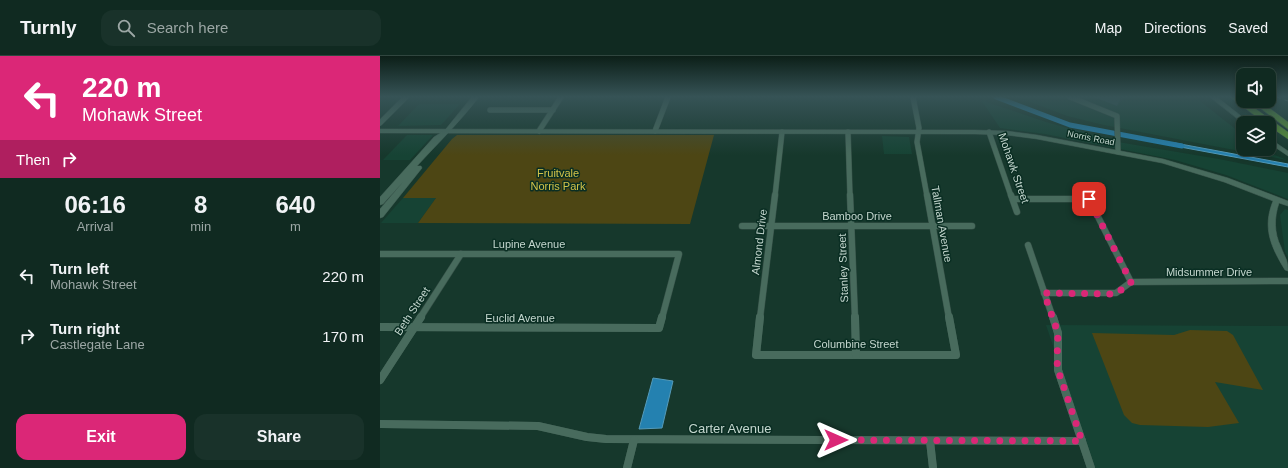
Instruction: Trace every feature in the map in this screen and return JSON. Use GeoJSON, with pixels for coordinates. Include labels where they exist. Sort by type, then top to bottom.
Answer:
{"type":"FeatureCollection","features":[{"type":"Feature","properties":{"kind":"highway"},"geometry":{"type":"LineString","coordinates":[[1261,116],[1288,136]]}},
{"type":"Feature","properties":{"kind":"highway"},"geometry":{"type":"LineString","coordinates":[[1275,116],[1288,126]]}},
{"type":"Feature","properties":{"kind":"main road"},"geometry":{"type":"LineString","coordinates":[[381,212],[459,116]]}},
{"type":"Feature","properties":{"kind":"main road"},"geometry":{"type":"LineString","coordinates":[[380,202],[436,138],[445,133]]}},
{"type":"Feature","properties":{"kind":"street"},"geometry":{"type":"LineString","coordinates":[[539,131],[549,116]]}},
{"type":"Feature","properties":{"kind":"street"},"geometry":{"type":"LineString","coordinates":[[655,131],[661,116]]}},
{"type":"Feature","properties":{"kind":"street","name":"Tallman Avenue"},"geometry":{"type":"LineString","coordinates":[[916,116],[919,132],[917,142],[956,355]]}},
{"type":"Feature","properties":{"kind":"street"},"geometry":{"type":"LineString","coordinates":[[1117,116],[1118,152]]}},
{"type":"Feature","properties":{"kind":"street","name":"Norris Road"},"geometry":{"type":"LineString","coordinates":[[380,131],[445,133],[539,131],[989,132],[1037,137],[1118,152],[1192,169],[1226,180],[1288,204]]}},
{"type":"Feature","properties":{"kind":"street","name":"Almond Drive"},"geometry":{"type":"LineString","coordinates":[[756,354],[782,132]]}},
{"type":"Feature","properties":{"kind":"street","name":"Stanley Street"},"geometry":{"type":"LineString","coordinates":[[848,132],[856,355]]}},
{"type":"Feature","properties":{"kind":"street","name":"Mohawk Street"},"geometry":{"type":"LineString","coordinates":[[989,132],[1017,212]]}},
{"type":"Feature","properties":{"kind":"street"},"geometry":{"type":"LineString","coordinates":[[1276,145],[1288,154]]}},
{"type":"Feature","properties":{"kind":"street"},"geometry":{"type":"LineString","coordinates":[[1013,199],[1089,199],[1131,282],[1116,294],[1044,293]]}},
{"type":"Feature","properties":{"kind":"street"},"geometry":{"type":"LineString","coordinates":[[1277,200],[1273,208],[1271,223],[1272,231],[1278,251],[1288,268]]}},
{"type":"Feature","properties":{"kind":"street","name":"Bamboo Drive"},"geometry":{"type":"LineString","coordinates":[[742,226],[972,226]]}},
{"type":"Feature","properties":{"kind":"street"},"geometry":{"type":"LineString","coordinates":[[1028,245],[1058,333],[1058,370],[1091,468]]}},
{"type":"Feature","properties":{"kind":"street","name":"Lupine Avenue"},"geometry":{"type":"LineString","coordinates":[[380,254],[679,254],[659,328]]}},
{"type":"Feature","properties":{"kind":"street","name":"Beth Street"},"geometry":{"type":"LineString","coordinates":[[380,380],[462,254]]}},
{"type":"Feature","properties":{"kind":"street","name":"Midsummer Drive"},"geometry":{"type":"LineString","coordinates":[[1131,282],[1288,281]]}},
{"type":"Feature","properties":{"kind":"street","name":"Euclid Avenue"},"geometry":{"type":"LineString","coordinates":[[380,327],[659,328]]}},
{"type":"Feature","properties":{"kind":"street","name":"Columbine Street"},"geometry":{"type":"LineString","coordinates":[[756,354],[956,355]]}},
{"type":"Feature","properties":{"kind":"street","name":"Carter Avenue"},"geometry":{"type":"LineString","coordinates":[[380,424],[532,425],[587,437],[634,440],[1082,441]]}},
{"type":"Feature","properties":{"kind":"street"},"geometry":{"type":"LineString","coordinates":[[627,468],[634,440]]}},
{"type":"Feature","properties":{"kind":"street"},"geometry":{"type":"LineString","coordinates":[[930,440],[933,468]]}},
{"type":"Feature","properties":{"kind":"shaded area"},"geometry":{"type":"Polygon","coordinates":[[[407,116],[449,116],[441,125],[398,126],[407,116]]]}},
{"type":"Feature","properties":{"kind":"shaded area"},"geometry":{"type":"Polygon","coordinates":[[[992,116],[1029,116],[1118,142],[1219,159],[1288,173],[1288,199],[1226,175],[1175,160],[1045,134],[1000,128],[992,116]]]}},
{"type":"Feature","properties":{"kind":"shaded area"},"geometry":{"type":"Polygon","coordinates":[[[1068,116],[1219,116],[1236,129],[1236,150],[1104,125],[1068,116]]]}},
{"type":"Feature","properties":{"kind":"shaded area"},"geometry":{"type":"Polygon","coordinates":[[[407,135],[433,135],[410,160],[383,160],[407,135]]]}},
{"type":"Feature","properties":{"kind":"shaded area"},"geometry":{"type":"Polygon","coordinates":[[[882,136],[909,137],[912,154],[884,154],[882,136]]]}},
{"type":"Feature","properties":{"kind":"shaded area"},"geometry":{"type":"Polygon","coordinates":[[[1266,156],[1276,156],[1287,160],[1266,156]]]}},
{"type":"Feature","properties":{"kind":"shaded area"},"geometry":{"type":"Polygon","coordinates":[[[403,198],[436,198],[418,223],[381,223],[403,198]]]}},
{"type":"Feature","properties":{"kind":"shaded area"},"geometry":{"type":"Polygon","coordinates":[[[1285,209],[1288,210],[1288,257],[1285,252],[1280,215],[1285,209]]]}},
{"type":"Feature","properties":{"kind":"shaded area"},"geometry":{"type":"Polygon","coordinates":[[[1046,325],[1288,326],[1288,468],[1094,468],[1046,325]]]}},
{"type":"Feature","properties":{"kind":"green space","name":"Fruitvale Norris Park"},"geometry":{"type":"Polygon","coordinates":[[[457,135],[714,135],[690,224],[418,223],[436,198],[403,198],[457,135]]]}},
{"type":"Feature","properties":{"kind":"green space"},"geometry":{"type":"Polygon","coordinates":[[[1190,330],[1227,331],[1233,335],[1263,390],[1215,382],[1239,423],[1208,427],[1140,425],[1132,423],[1124,415],[1092,333],[1174,335],[1190,330]]]}},
{"type":"Feature","properties":{"kind":"water"},"geometry":{"type":"Polygon","coordinates":[[[1175,143],[1236,154],[1236,156],[1245,156],[1288,164],[1288,167],[1175,146],[1175,143]]]}},
{"type":"Feature","properties":{"kind":"water"},"geometry":{"type":"Polygon","coordinates":[[[653,378],[673,381],[662,428],[639,429],[653,378]]]}},
{"type":"Feature","properties":{"kind":"waterway"},"geometry":{"type":"LineString","coordinates":[[1047,116],[1070,125],[1182,146]]}},
{"type":"Feature","properties":{"kind":"route"},"geometry":{"type":"LineString","coordinates":[[836,440],[1082,441],[1058,370],[1058,333],[1044,293],[1116,294],[1131,282],[1089,199]]}}]}
